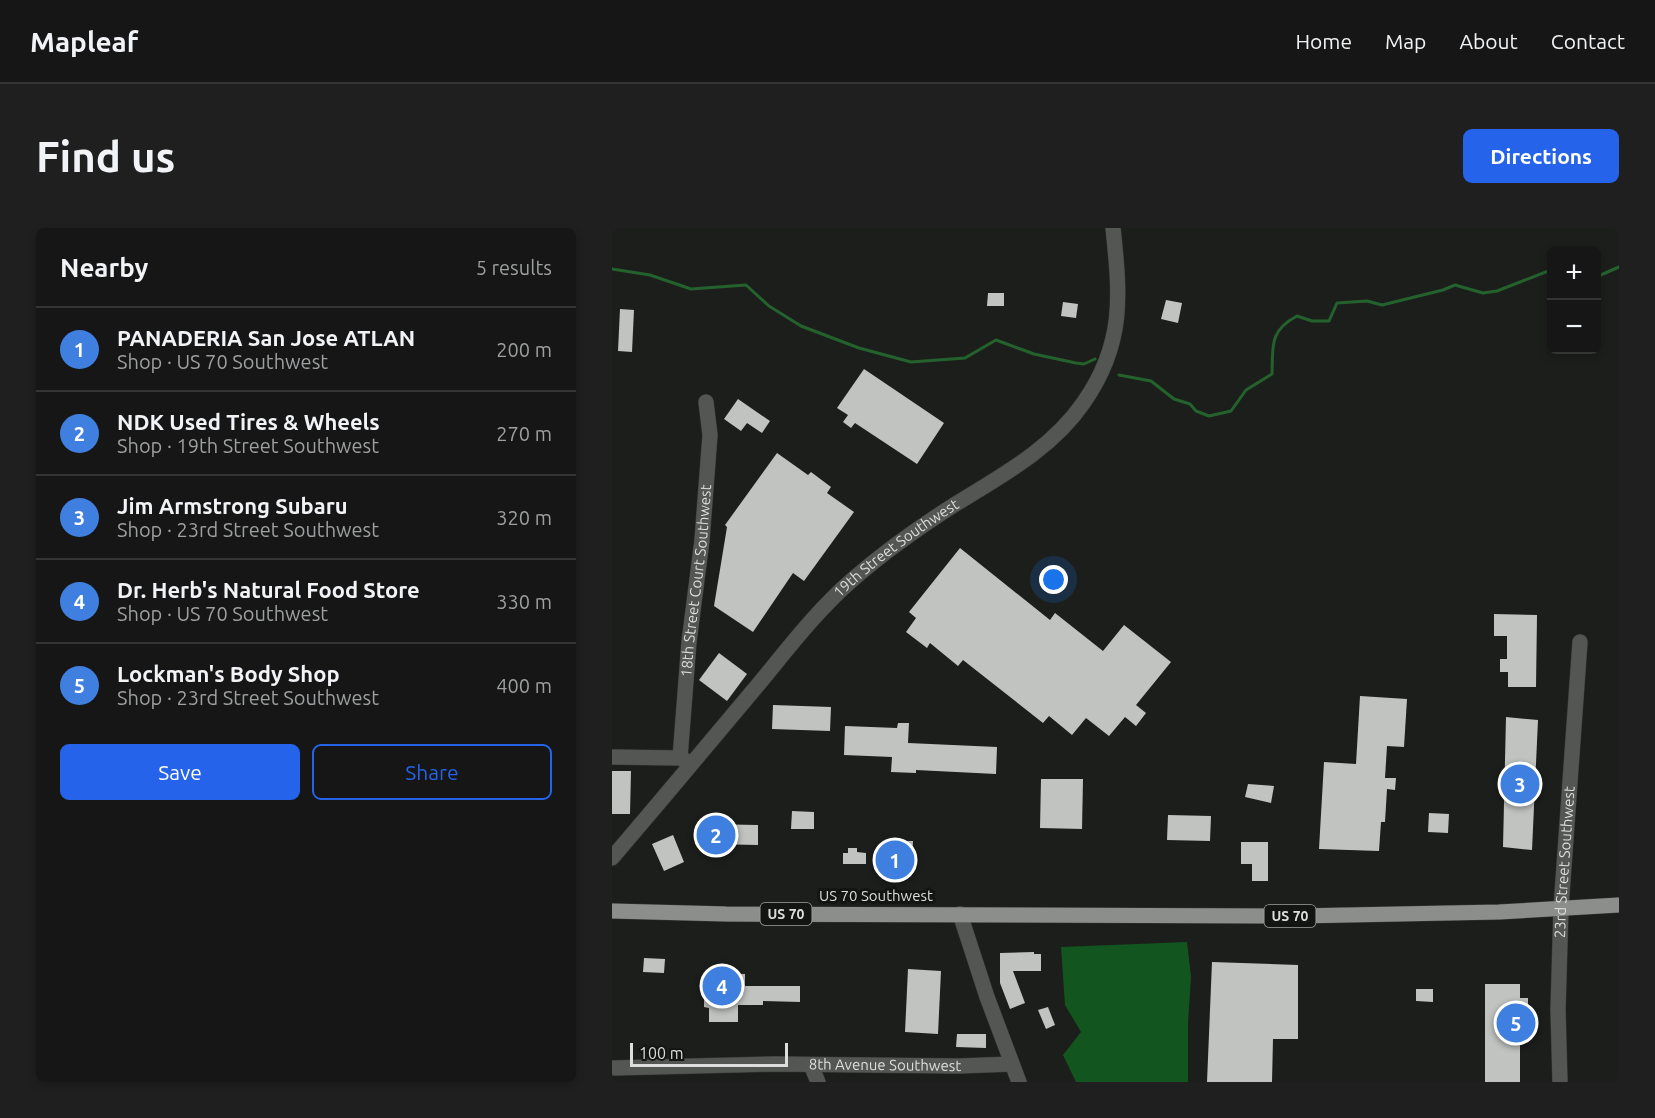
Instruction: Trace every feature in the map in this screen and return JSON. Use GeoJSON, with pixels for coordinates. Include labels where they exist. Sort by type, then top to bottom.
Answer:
{"type":"FeatureCollection","features":[{"type":"Feature","properties":{"kind":"main road","name":"US 70"},"geometry":{"type":"LineString","coordinates":[[960,914],[1317,916],[1453,913],[1619,905]]}},
{"type":"Feature","properties":{"kind":"main road","name":"US 70 Southwest"},"geometry":{"type":"LineString","coordinates":[[612,911],[960,914]]}},
{"type":"Feature","properties":{"kind":"street","name":"19th Street Southwest"},"geometry":{"type":"LineString","coordinates":[[612,858],[686,760],[850,582],[914,531],[1036,453],[1076,413],[1098,379],[1116,331],[1119,292],[1113,228]]}},
{"type":"Feature","properties":{"kind":"street","name":"18th Street Court Southwest"},"geometry":{"type":"LineString","coordinates":[[686,760],[689,642],[702,540],[710,435],[706,402]]}},
{"type":"Feature","properties":{"kind":"street","name":"23rd Street Southwest"},"geometry":{"type":"LineString","coordinates":[[1560,1082],[1558,1010],[1561,908],[1580,642]]}},
{"type":"Feature","properties":{"kind":"street"},"geometry":{"type":"LineString","coordinates":[[612,757],[686,760]]}},
{"type":"Feature","properties":{"kind":"street"},"geometry":{"type":"LineString","coordinates":[[960,914],[987,997],[1019,1082]]}},
{"type":"Feature","properties":{"kind":"street","name":"8th Avenue Southwest"},"geometry":{"type":"LineString","coordinates":[[613,1070],[811,1065],[1012,1064]]}},
{"type":"Feature","properties":{"kind":"street"},"geometry":{"type":"LineString","coordinates":[[811,1065],[818,1082]]}},
{"type":"Feature","properties":{"kind":"green space"},"geometry":{"type":"Polygon","coordinates":[[[1187,942],[1191,977],[1188,1082],[1076,1082],[1063,1055],[1081,1032],[1065,1005],[1061,947],[1187,942]]]}},
{"type":"Feature","properties":{"kind":"building"},"geometry":{"type":"Polygon","coordinates":[[[988,293],[1004,293],[1004,306],[987,306],[988,293]]]}},
{"type":"Feature","properties":{"kind":"building"},"geometry":{"type":"Polygon","coordinates":[[[1166,300],[1182,303],[1178,323],[1161,319],[1166,300]]]}},
{"type":"Feature","properties":{"kind":"building"},"geometry":{"type":"Polygon","coordinates":[[[1063,302],[1078,304],[1076,318],[1061,316],[1063,302]]]}},
{"type":"Feature","properties":{"kind":"building"},"geometry":{"type":"Polygon","coordinates":[[[620,309],[634,310],[632,352],[618,351],[620,309]]]}},
{"type":"Feature","properties":{"kind":"building"},"geometry":{"type":"Polygon","coordinates":[[[864,369],[944,423],[917,464],[855,423],[851,428],[843,422],[848,415],[837,408],[864,369]]]}},
{"type":"Feature","properties":{"kind":"building"},"geometry":{"type":"Polygon","coordinates":[[[738,399],[770,421],[762,433],[747,423],[741,431],[724,419],[738,399]]]}},
{"type":"Feature","properties":{"kind":"building"},"geometry":{"type":"Polygon","coordinates":[[[777,453],[808,475],[811,472],[831,487],[827,493],[854,512],[804,581],[793,573],[753,632],[714,606],[727,527],[725,525],[777,453]]]}},
{"type":"Feature","properties":{"kind":"building"},"geometry":{"type":"Polygon","coordinates":[[[960,548],[1050,620],[1055,613],[1103,651],[1124,625],[1171,662],[1136,705],[1146,713],[1136,726],[1125,717],[1109,736],[1086,718],[1072,735],[1049,716],[1043,723],[963,660],[958,666],[930,643],[927,648],[906,632],[916,618],[909,612],[960,548]]]}},
{"type":"Feature","properties":{"kind":"building"},"geometry":{"type":"Polygon","coordinates":[[[1494,614],[1537,615],[1536,687],[1508,687],[1508,672],[1500,672],[1500,659],[1507,659],[1507,636],[1494,636],[1494,614]]]}},
{"type":"Feature","properties":{"kind":"building"},"geometry":{"type":"Polygon","coordinates":[[[719,653],[747,674],[727,701],[699,680],[719,653]]]}},
{"type":"Feature","properties":{"kind":"building"},"geometry":{"type":"Polygon","coordinates":[[[1360,696],[1407,699],[1404,747],[1387,746],[1385,778],[1396,778],[1395,790],[1387,789],[1385,822],[1381,822],[1379,851],[1319,849],[1324,762],[1356,764],[1360,696]]]}},
{"type":"Feature","properties":{"kind":"building"},"geometry":{"type":"Polygon","coordinates":[[[773,705],[831,707],[830,731],[772,729],[773,705]]]}},
{"type":"Feature","properties":{"kind":"building"},"geometry":{"type":"Polygon","coordinates":[[[1506,717],[1538,720],[1532,850],[1503,847],[1506,717]]]}},
{"type":"Feature","properties":{"kind":"building"},"geometry":{"type":"Polygon","coordinates":[[[898,723],[909,723],[908,743],[997,747],[996,774],[916,770],[916,773],[891,772],[892,757],[844,755],[845,726],[897,728],[898,723]]]}},
{"type":"Feature","properties":{"kind":"building"},"geometry":{"type":"Polygon","coordinates":[[[612,771],[631,771],[630,814],[612,814],[612,771]]]}},
{"type":"Feature","properties":{"kind":"building"},"geometry":{"type":"Polygon","coordinates":[[[1041,779],[1083,779],[1082,829],[1040,828],[1041,779]]]}},
{"type":"Feature","properties":{"kind":"building"},"geometry":{"type":"Polygon","coordinates":[[[1248,784],[1274,786],[1271,803],[1245,797],[1248,784]]]}},
{"type":"Feature","properties":{"kind":"building"},"geometry":{"type":"Polygon","coordinates":[[[792,811],[814,812],[814,829],[791,829],[792,811]]]}},
{"type":"Feature","properties":{"kind":"building"},"geometry":{"type":"Polygon","coordinates":[[[1429,813],[1449,814],[1448,833],[1428,832],[1429,813]]]}},
{"type":"Feature","properties":{"kind":"building"},"geometry":{"type":"Polygon","coordinates":[[[1168,815],[1211,816],[1210,841],[1167,840],[1168,815]]]}},
{"type":"Feature","properties":{"kind":"building"},"geometry":{"type":"Polygon","coordinates":[[[704,824],[758,825],[758,845],[710,844],[710,840],[704,840],[704,824]]]}},
{"type":"Feature","properties":{"kind":"building"},"geometry":{"type":"Polygon","coordinates":[[[673,835],[684,862],[664,871],[652,844],[673,835]]]}},
{"type":"Feature","properties":{"kind":"building"},"geometry":{"type":"Polygon","coordinates":[[[893,841],[913,841],[912,865],[884,864],[885,850],[893,850],[893,841]]]}},
{"type":"Feature","properties":{"kind":"building"},"geometry":{"type":"Polygon","coordinates":[[[1241,842],[1268,842],[1268,881],[1252,881],[1252,864],[1241,864],[1241,842]]]}},
{"type":"Feature","properties":{"kind":"building"},"geometry":{"type":"Polygon","coordinates":[[[848,848],[857,848],[857,852],[866,853],[866,864],[843,864],[843,853],[848,853],[848,848]]]}},
{"type":"Feature","properties":{"kind":"building"},"geometry":{"type":"Polygon","coordinates":[[[1034,952],[1034,954],[1041,954],[1041,971],[1013,971],[1025,1003],[1010,1009],[1000,983],[1000,953],[1034,952]]]}},
{"type":"Feature","properties":{"kind":"building"},"geometry":{"type":"Polygon","coordinates":[[[644,958],[665,959],[664,973],[643,972],[644,958]]]}},
{"type":"Feature","properties":{"kind":"building"},"geometry":{"type":"Polygon","coordinates":[[[1212,962],[1298,965],[1298,1039],[1273,1039],[1272,1082],[1207,1082],[1212,962]]]}},
{"type":"Feature","properties":{"kind":"building"},"geometry":{"type":"Polygon","coordinates":[[[908,969],[941,971],[938,1034],[905,1032],[908,969]]]}},
{"type":"Feature","properties":{"kind":"building"},"geometry":{"type":"Polygon","coordinates":[[[709,973],[745,974],[745,986],[800,986],[800,1002],[763,1001],[763,1005],[738,1005],[738,1022],[709,1022],[709,1008],[704,1007],[704,995],[709,995],[709,973]]]}},
{"type":"Feature","properties":{"kind":"building"},"geometry":{"type":"Polygon","coordinates":[[[1485,984],[1520,984],[1520,998],[1528,998],[1528,1014],[1520,1014],[1520,1082],[1485,1082],[1485,984]]]}},
{"type":"Feature","properties":{"kind":"building"},"geometry":{"type":"Polygon","coordinates":[[[1416,989],[1433,989],[1433,1002],[1416,1001],[1416,989]]]}},
{"type":"Feature","properties":{"kind":"building"},"geometry":{"type":"Polygon","coordinates":[[[1048,1007],[1055,1025],[1046,1029],[1038,1010],[1048,1007]]]}},
{"type":"Feature","properties":{"kind":"building"},"geometry":{"type":"Polygon","coordinates":[[[957,1034],[986,1034],[986,1048],[956,1047],[957,1034]]]}},
{"type":"Feature","properties":{"kind":"waterway"},"geometry":{"type":"LineString","coordinates":[[1601,275],[1619,267]]}},
{"type":"Feature","properties":{"kind":"waterway"},"geometry":{"type":"LineString","coordinates":[[612,269],[650,275],[691,289],[746,285],[769,306],[801,326],[859,348],[911,362],[965,358],[996,340],[1034,354],[1076,363],[1084,364],[1095,359]]}},
{"type":"Feature","properties":{"kind":"waterway"},"geometry":{"type":"LineString","coordinates":[[1119,375],[1151,381],[1174,399],[1190,404],[1196,411],[1209,416],[1231,411],[1246,390],[1272,374],[1274,340],[1281,327],[1297,316],[1312,321],[1329,321],[1337,303],[1367,301],[1382,305],[1455,285],[1483,293],[1497,291],[1547,272]]}},
{"type":"Feature","properties":{"kind":"place","name":"Jim Armstrong Subaru"},"geometry":{"type":"Point","coordinates":[1520,784]}},
{"type":"Feature","properties":{"kind":"place","name":"NDK Used Tires & Wheels"},"geometry":{"type":"Point","coordinates":[716,835]}},
{"type":"Feature","properties":{"kind":"place","name":"PANADERIA San Jose ATLAN"},"geometry":{"type":"Point","coordinates":[895,860]}},
{"type":"Feature","properties":{"kind":"place","name":"Dr. Herb's Natural Food Store"},"geometry":{"type":"Point","coordinates":[722,986]}},
{"type":"Feature","properties":{"kind":"place","name":"Lockman's Body Shop"},"geometry":{"type":"Point","coordinates":[1516,1023]}}]}
